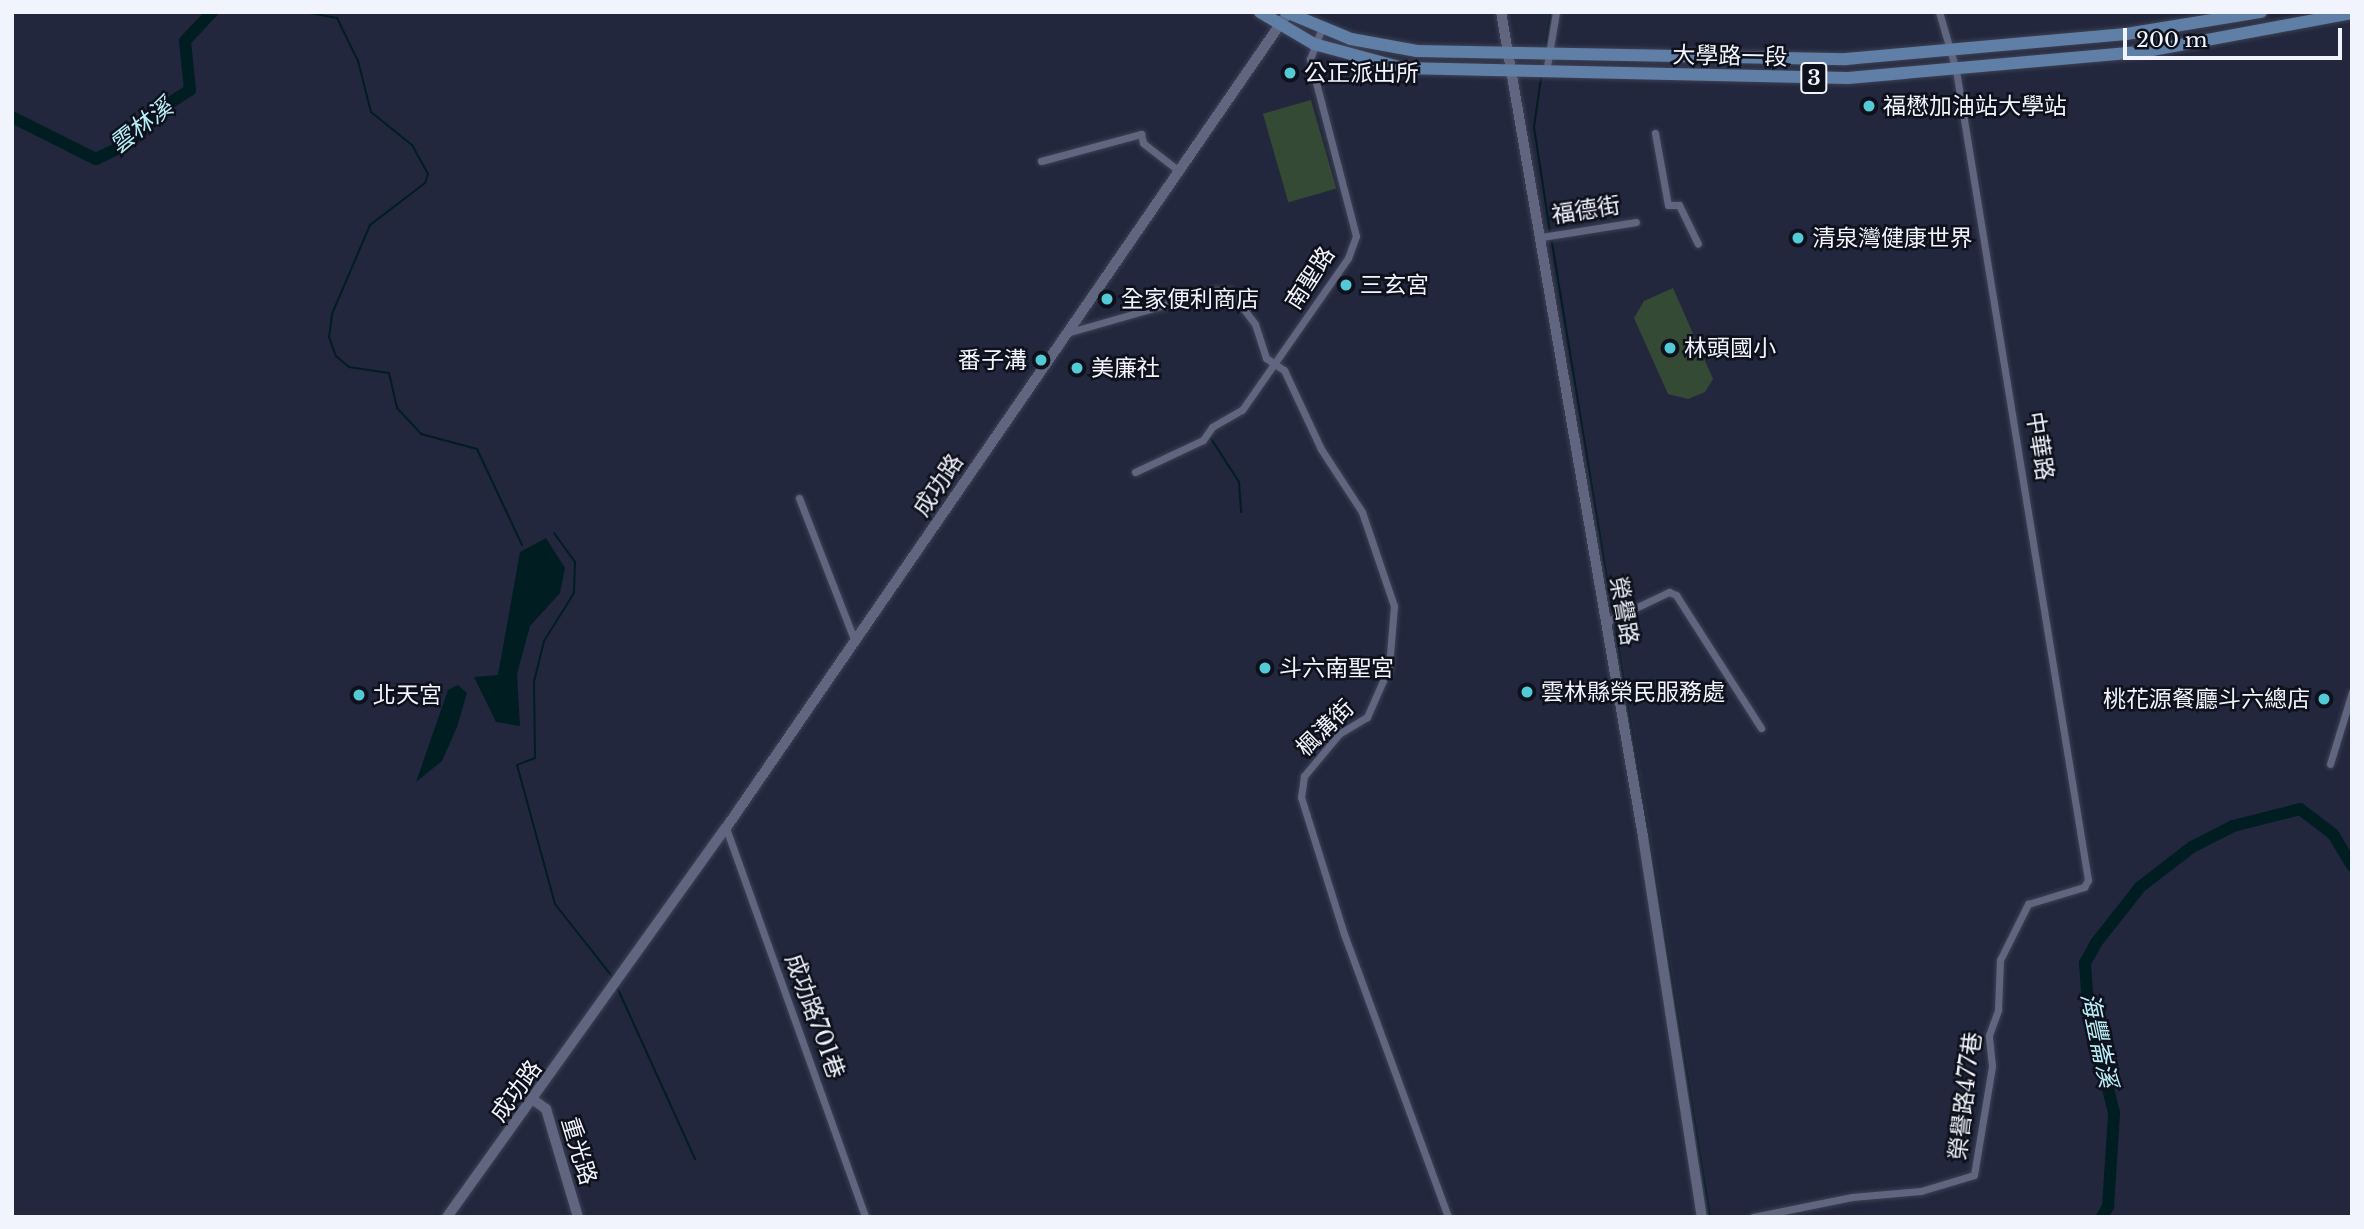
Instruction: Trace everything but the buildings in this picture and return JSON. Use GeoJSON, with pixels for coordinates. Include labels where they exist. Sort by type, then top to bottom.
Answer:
{"type":"FeatureCollection","features":[{"type":"Feature","properties":{"kind":"main road","name":"3"},"geometry":{"type":"LineString","coordinates":[[1260,12],[1280,25]]}},
{"type":"Feature","properties":{"kind":"main road","name":"成功路"},"geometry":{"type":"LineString","coordinates":[[447,1217],[535,1101],[618,983],[854,639],[1070,332],[1287,12]]}},
{"type":"Feature","properties":{"kind":"main road","name":"大學路一段"},"geometry":{"type":"LineString","coordinates":[[1287,12],[1321,30],[1417,51],[1846,59],[2126,34],[2257,13]]}},
{"type":"Feature","properties":{"kind":"main road","name":"大學路一段"},"geometry":{"type":"LineString","coordinates":[[1280,25],[1314,44],[1403,68],[1511,73],[1848,78],[2142,52],[2269,31],[2352,13]]}},
{"type":"Feature","properties":{"kind":"street","name":"榮譽路"},"geometry":{"type":"LineString","coordinates":[[1501,12],[1542,237],[1702,1217]]}},
{"type":"Feature","properties":{"kind":"street"},"geometry":{"type":"LineString","coordinates":[[1546,72],[1556,12]]}},
{"type":"Feature","properties":{"kind":"street","name":"中華路"},"geometry":{"type":"LineString","coordinates":[[1939,12],[1956,70],[2072,761],[2084,887]]}},
{"type":"Feature","properties":{"kind":"street"},"geometry":{"type":"LineString","coordinates":[[2257,13],[2269,31]]}},
{"type":"Feature","properties":{"kind":"street","name":"南聖路"},"geometry":{"type":"LineString","coordinates":[[1135,472],[1203,440],[1212,427],[1242,410],[1348,258],[1356,236],[1310,59],[1321,30]]}},
{"type":"Feature","properties":{"kind":"street"},"geometry":{"type":"LineString","coordinates":[[1655,133],[1668,205],[1679,205],[1698,244]]}},
{"type":"Feature","properties":{"kind":"street"},"geometry":{"type":"LineString","coordinates":[[1041,161],[1141,134],[1143,143],[1179,171]]}},
{"type":"Feature","properties":{"kind":"street","name":"福德街"},"geometry":{"type":"LineString","coordinates":[[1542,237],[1636,222]]}},
{"type":"Feature","properties":{"kind":"street","name":"楓溝街"},"geometry":{"type":"LineString","coordinates":[[1070,332],[1122,321],[1216,290],[1230,291],[1255,324],[1260,347],[1273,366],[1284,370],[1321,449],[1348,482],[1394,607],[1387,676],[1372,707],[1304,776],[1301,797],[1344,934],[1448,1217]]}},
{"type":"Feature","properties":{"kind":"street"},"geometry":{"type":"LineString","coordinates":[[799,498],[854,639]]}},
{"type":"Feature","properties":{"kind":"street"},"geometry":{"type":"LineString","coordinates":[[1606,622],[1669,592],[1676,595],[1762,728]]}},
{"type":"Feature","properties":{"kind":"street"},"geometry":{"type":"LineString","coordinates":[[2330,764],[2352,692]]}},
{"type":"Feature","properties":{"kind":"street","name":"成功路701巷"},"geometry":{"type":"LineString","coordinates":[[726,828],[865,1217]]}},
{"type":"Feature","properties":{"kind":"street","name":"榮譽路477巷"},"geometry":{"type":"LineString","coordinates":[[1753,1217],[1970,1178],[1978,1166],[1988,1100],[1989,1035],[1998,1010],[2000,960],[2028,904],[2084,887]]}},
{"type":"Feature","properties":{"kind":"street","name":"重光路"},"geometry":{"type":"LineString","coordinates":[[535,1101],[546,1109],[578,1217]]}},
{"type":"Feature","properties":{"kind":"shaded area"},"geometry":{"type":"Polygon","coordinates":[[[1311,100],[1336,188],[1288,202],[1263,114],[1311,100]]]}},
{"type":"Feature","properties":{"kind":"shaded area"},"geometry":{"type":"Polygon","coordinates":[[[1673,288],[1713,379],[1705,392],[1688,399],[1668,394],[1634,318],[1644,301],[1673,288]]]}},
{"type":"Feature","properties":{"kind":"shaded area"},"geometry":{"type":"Polygon","coordinates":[[[546,538],[565,568],[560,593],[530,626],[517,674],[520,726],[496,722],[474,677],[498,675],[520,552],[546,538]]]}},
{"type":"Feature","properties":{"kind":"shaded area"},"geometry":{"type":"Polygon","coordinates":[[[458,685],[467,693],[457,727],[442,761],[416,782],[448,690],[458,685]]]}},
{"type":"Feature","properties":{"kind":"waterway","name":"雲林溪"},"geometry":{"type":"LineString","coordinates":[[12,117],[96,159],[123,146],[136,135],[142,121],[190,90],[185,41],[212,12]]}},
{"type":"Feature","properties":{"kind":"waterway"},"geometry":{"type":"LineString","coordinates":[[304,12],[337,18],[358,61],[371,112],[412,145],[428,174],[425,183],[370,225],[332,314],[329,337],[336,356],[349,367],[389,373],[397,408],[421,434],[477,449],[522,545]]}},
{"type":"Feature","properties":{"kind":"waterway"},"geometry":{"type":"LineString","coordinates":[[1545,48],[1551,12]]}},
{"type":"Feature","properties":{"kind":"waterway"},"geometry":{"type":"LineString","coordinates":[[1541,78],[1534,127],[1550,231]]}},
{"type":"Feature","properties":{"kind":"waterway"},"geometry":{"type":"LineString","coordinates":[[1551,237],[1613,615]]}},
{"type":"Feature","properties":{"kind":"waterway"},"geometry":{"type":"LineString","coordinates":[[1210,437],[1239,482],[1241,512]]}},
{"type":"Feature","properties":{"kind":"waterway"},"geometry":{"type":"LineString","coordinates":[[554,533],[575,562],[574,593],[544,641],[534,682],[535,758],[517,765],[555,904],[614,979]]}},
{"type":"Feature","properties":{"kind":"waterway"},"geometry":{"type":"LineString","coordinates":[[1614,620],[1710,1217]]}},
{"type":"Feature","properties":{"kind":"waterway","name":"海豐崙溪"},"geometry":{"type":"LineString","coordinates":[[2102,1217],[2108,1207],[2114,1113],[2088,1006],[2085,963],[2096,943],[2140,887],[2192,847],[2233,826],[2300,809],[2333,834],[2352,866]]}},
{"type":"Feature","properties":{"kind":"waterway"},"geometry":{"type":"LineString","coordinates":[[617,987],[695,1159]]}},
{"type":"Feature","properties":{"kind":"place","name":"公正派出所"},"geometry":{"type":"Point","coordinates":[1290,73]}},
{"type":"Feature","properties":{"kind":"place","name":"福懋加油站大學站"},"geometry":{"type":"Point","coordinates":[1869,106]}},
{"type":"Feature","properties":{"kind":"place","name":"清泉灣健康世界"},"geometry":{"type":"Point","coordinates":[1798,238]}},
{"type":"Feature","properties":{"kind":"place","name":"三玄宮"},"geometry":{"type":"Point","coordinates":[1346,285]}},
{"type":"Feature","properties":{"kind":"place","name":"全家便利商店"},"geometry":{"type":"Point","coordinates":[1107,299]}},
{"type":"Feature","properties":{"kind":"place","name":"林頭國小"},"geometry":{"type":"Point","coordinates":[1670,348]}},
{"type":"Feature","properties":{"kind":"place","name":"番子溝"},"geometry":{"type":"Point","coordinates":[1041,360]}},
{"type":"Feature","properties":{"kind":"place","name":"美廉社"},"geometry":{"type":"Point","coordinates":[1077,368]}},
{"type":"Feature","properties":{"kind":"place","name":"斗六南聖宮"},"geometry":{"type":"Point","coordinates":[1265,668]}},
{"type":"Feature","properties":{"kind":"place","name":"雲林縣榮民服務處"},"geometry":{"type":"Point","coordinates":[1527,692]}},
{"type":"Feature","properties":{"kind":"place","name":"北天宮"},"geometry":{"type":"Point","coordinates":[359,695]}},
{"type":"Feature","properties":{"kind":"place","name":"桃花源餐廳斗六總店"},"geometry":{"type":"Point","coordinates":[2324,699]}}]}
